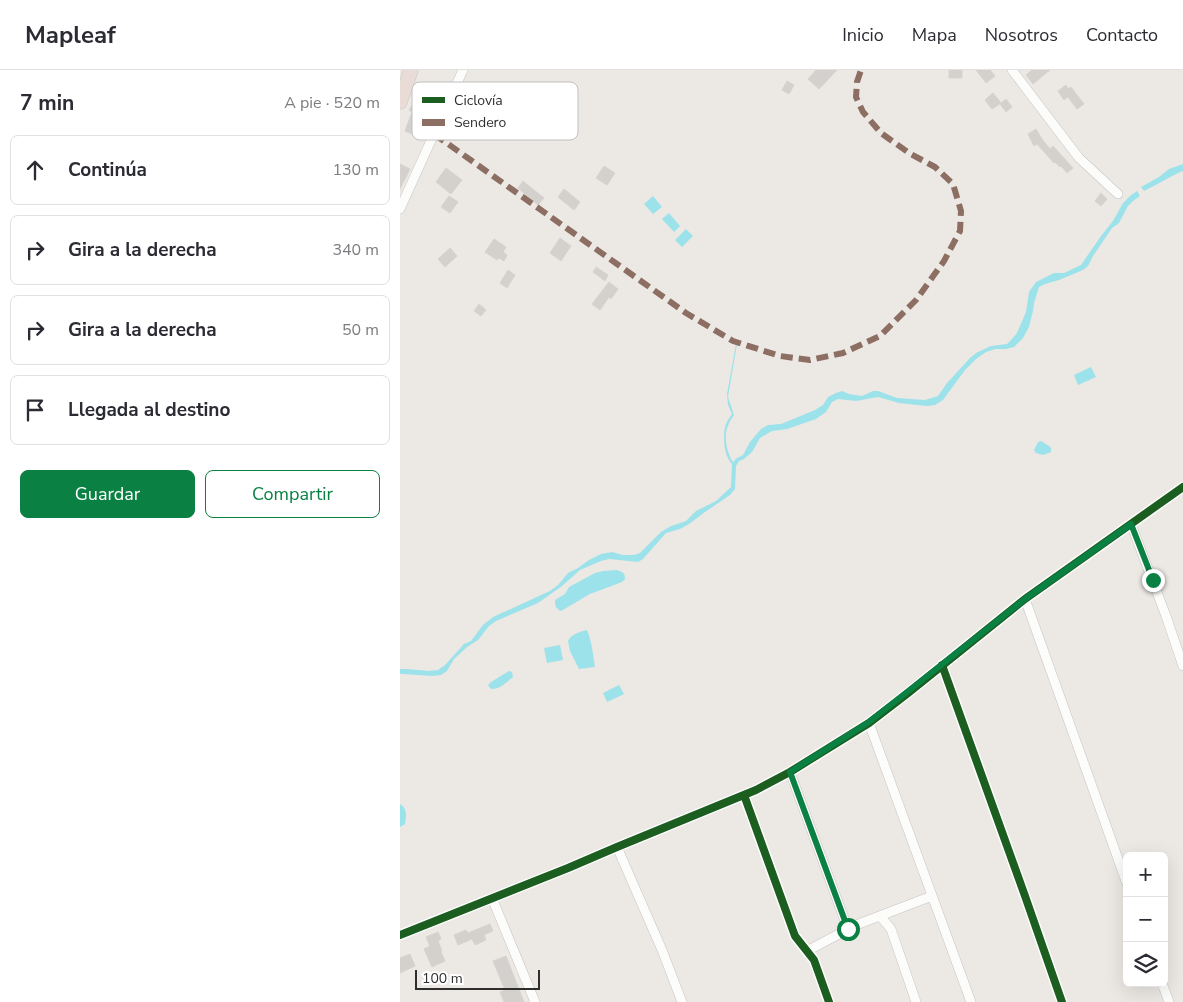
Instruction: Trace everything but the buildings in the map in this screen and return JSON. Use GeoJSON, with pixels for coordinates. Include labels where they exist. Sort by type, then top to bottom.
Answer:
{"type":"FeatureCollection","features":[{"type":"Feature","properties":{"kind":"highway"},"geometry":{"type":"LineString","coordinates":[[400,102],[411,70]]}},
{"type":"Feature","properties":{"kind":"street"},"geometry":{"type":"LineString","coordinates":[[458,82],[463,70]]}},
{"type":"Feature","properties":{"kind":"street"},"geometry":{"type":"LineString","coordinates":[[1012,70],[1079,158],[1118,194]]}},
{"type":"Feature","properties":{"kind":"street"},"geometry":{"type":"LineString","coordinates":[[400,209],[431,140]]}},
{"type":"Feature","properties":{"kind":"street"},"geometry":{"type":"LineString","coordinates":[[400,935],[744,795],[790,772],[869,722],[1025,599],[1183,488]]}},
{"type":"Feature","properties":{"kind":"street"},"geometry":{"type":"LineString","coordinates":[[1131,524],[1183,666]]}},
{"type":"Feature","properties":{"kind":"street"},"geometry":{"type":"LineString","coordinates":[[1025,599],[1123,873]]}},
{"type":"Feature","properties":{"kind":"street"},"geometry":{"type":"LineString","coordinates":[[942,665],[1062,1002]]}},
{"type":"Feature","properties":{"kind":"street"},"geometry":{"type":"LineString","coordinates":[[869,722],[971,1002]]}},
{"type":"Feature","properties":{"kind":"street"},"geometry":{"type":"LineString","coordinates":[[790,772],[848,929]]}},
{"type":"Feature","properties":{"kind":"street"},"geometry":{"type":"LineString","coordinates":[[744,795],[795,936],[814,960],[829,1002]]}},
{"type":"Feature","properties":{"kind":"street"},"geometry":{"type":"LineString","coordinates":[[617,847],[662,950],[682,1002]]}},
{"type":"Feature","properties":{"kind":"street"},"geometry":{"type":"LineString","coordinates":[[807,951],[856,925],[932,896]]}},
{"type":"Feature","properties":{"kind":"street"},"geometry":{"type":"LineString","coordinates":[[492,898],[535,1002]]}},
{"type":"Feature","properties":{"kind":"street"},"geometry":{"type":"LineString","coordinates":[[880,916],[892,929],[916,1002]]}},
{"type":"Feature","properties":{"kind":"street"},"geometry":{"type":"LineString","coordinates":[[1163,987],[1169,1002]]}},
{"type":"Feature","properties":{"kind":"water"},"geometry":{"type":"Polygon","coordinates":[[[1183,164],[1183,171],[1144,191],[1141,187],[1169,169],[1183,164]]]}},
{"type":"Feature","properties":{"kind":"water"},"geometry":{"type":"Polygon","coordinates":[[[1137,191],[1140,196],[1128,206],[1119,223],[1112,228],[1088,266],[1083,270],[1039,287],[1029,327],[1023,338],[1014,347],[995,349],[986,352],[976,359],[965,370],[943,400],[935,405],[927,406],[899,403],[878,397],[856,401],[838,399],[832,402],[826,412],[816,419],[787,429],[772,431],[760,438],[752,452],[739,461],[736,466],[735,489],[730,495],[689,524],[666,533],[643,559],[638,562],[609,559],[580,570],[538,603],[496,621],[489,626],[478,640],[454,659],[447,671],[441,675],[400,674],[400,669],[438,670],[464,644],[471,641],[483,625],[493,617],[550,591],[568,573],[601,554],[612,552],[634,555],[640,553],[661,532],[686,521],[696,511],[716,501],[731,487],[732,464],[727,456],[724,445],[724,434],[726,423],[732,414],[728,405],[727,394],[736,344],[728,397],[734,415],[729,423],[726,435],[727,449],[733,462],[743,455],[750,442],[761,429],[768,425],[781,424],[815,410],[823,405],[828,397],[842,391],[862,396],[878,391],[897,398],[925,400],[938,396],[947,383],[976,353],[991,346],[1007,344],[1011,340],[1017,333],[1026,312],[1029,292],[1036,282],[1054,273],[1064,273],[1081,265],[1113,221],[1123,203],[1137,191]]]}},
{"type":"Feature","properties":{"kind":"water"},"geometry":{"type":"Polygon","coordinates":[[[653,196],[662,207],[653,214],[644,204],[653,196]]]}},
{"type":"Feature","properties":{"kind":"water"},"geometry":{"type":"Polygon","coordinates":[[[669,213],[680,226],[674,232],[662,219],[669,213]]]}},
{"type":"Feature","properties":{"kind":"water"},"geometry":{"type":"Polygon","coordinates":[[[686,229],[693,236],[682,247],[675,240],[686,229]]]}},
{"type":"Feature","properties":{"kind":"water"},"geometry":{"type":"Polygon","coordinates":[[[1091,367],[1096,377],[1078,385],[1074,375],[1091,367]]]}},
{"type":"Feature","properties":{"kind":"water"},"geometry":{"type":"Polygon","coordinates":[[[1041,441],[1051,448],[1051,452],[1043,455],[1036,453],[1034,450],[1038,442],[1041,441]]]}},
{"type":"Feature","properties":{"kind":"water"},"geometry":{"type":"Polygon","coordinates":[[[617,570],[625,575],[625,579],[622,582],[590,594],[561,611],[556,608],[555,600],[565,594],[569,587],[595,573],[617,570]]]}},
{"type":"Feature","properties":{"kind":"water"},"geometry":{"type":"Polygon","coordinates":[[[587,630],[595,667],[579,669],[570,651],[568,641],[574,635],[587,630]]]}},
{"type":"Feature","properties":{"kind":"water"},"geometry":{"type":"Polygon","coordinates":[[[560,645],[563,660],[547,663],[544,648],[560,645]]]}},
{"type":"Feature","properties":{"kind":"water"},"geometry":{"type":"Polygon","coordinates":[[[509,671],[512,672],[513,677],[500,687],[491,689],[488,685],[491,682],[509,671]]]}},
{"type":"Feature","properties":{"kind":"water"},"geometry":{"type":"Polygon","coordinates":[[[619,685],[624,694],[607,702],[603,693],[619,685]]]}},
{"type":"Feature","properties":{"kind":"water"},"geometry":{"type":"Polygon","coordinates":[[[400,804],[404,808],[406,815],[405,824],[400,827],[400,804]]]}},
{"type":"Feature","properties":{"kind":"marked path"},"geometry":{"type":"LineString","coordinates":[[442,140],[686,313],[733,341],[780,356],[810,360],[843,353],[880,336],[916,300],[944,261],[960,231],[961,211],[953,184],[935,167],[909,153],[881,133],[863,112],[856,97],[857,82],[861,70]]}},
{"type":"Feature","properties":{"kind":"cycle path"},"geometry":{"type":"LineString","coordinates":[[400,935],[756,790],[790,772],[869,723],[1025,599],[1183,487]]}},
{"type":"Feature","properties":{"kind":"cycle path"},"geometry":{"type":"LineString","coordinates":[[942,665],[1062,1002]]}},
{"type":"Feature","properties":{"kind":"cycle path"},"geometry":{"type":"LineString","coordinates":[[744,795],[795,936],[814,960],[829,1002]]}},
{"type":"Feature","properties":{"kind":"route"},"geometry":{"type":"LineString","coordinates":[[848,929],[790,772],[869,722],[1025,599],[1131,524],[1153,580]]}}]}
